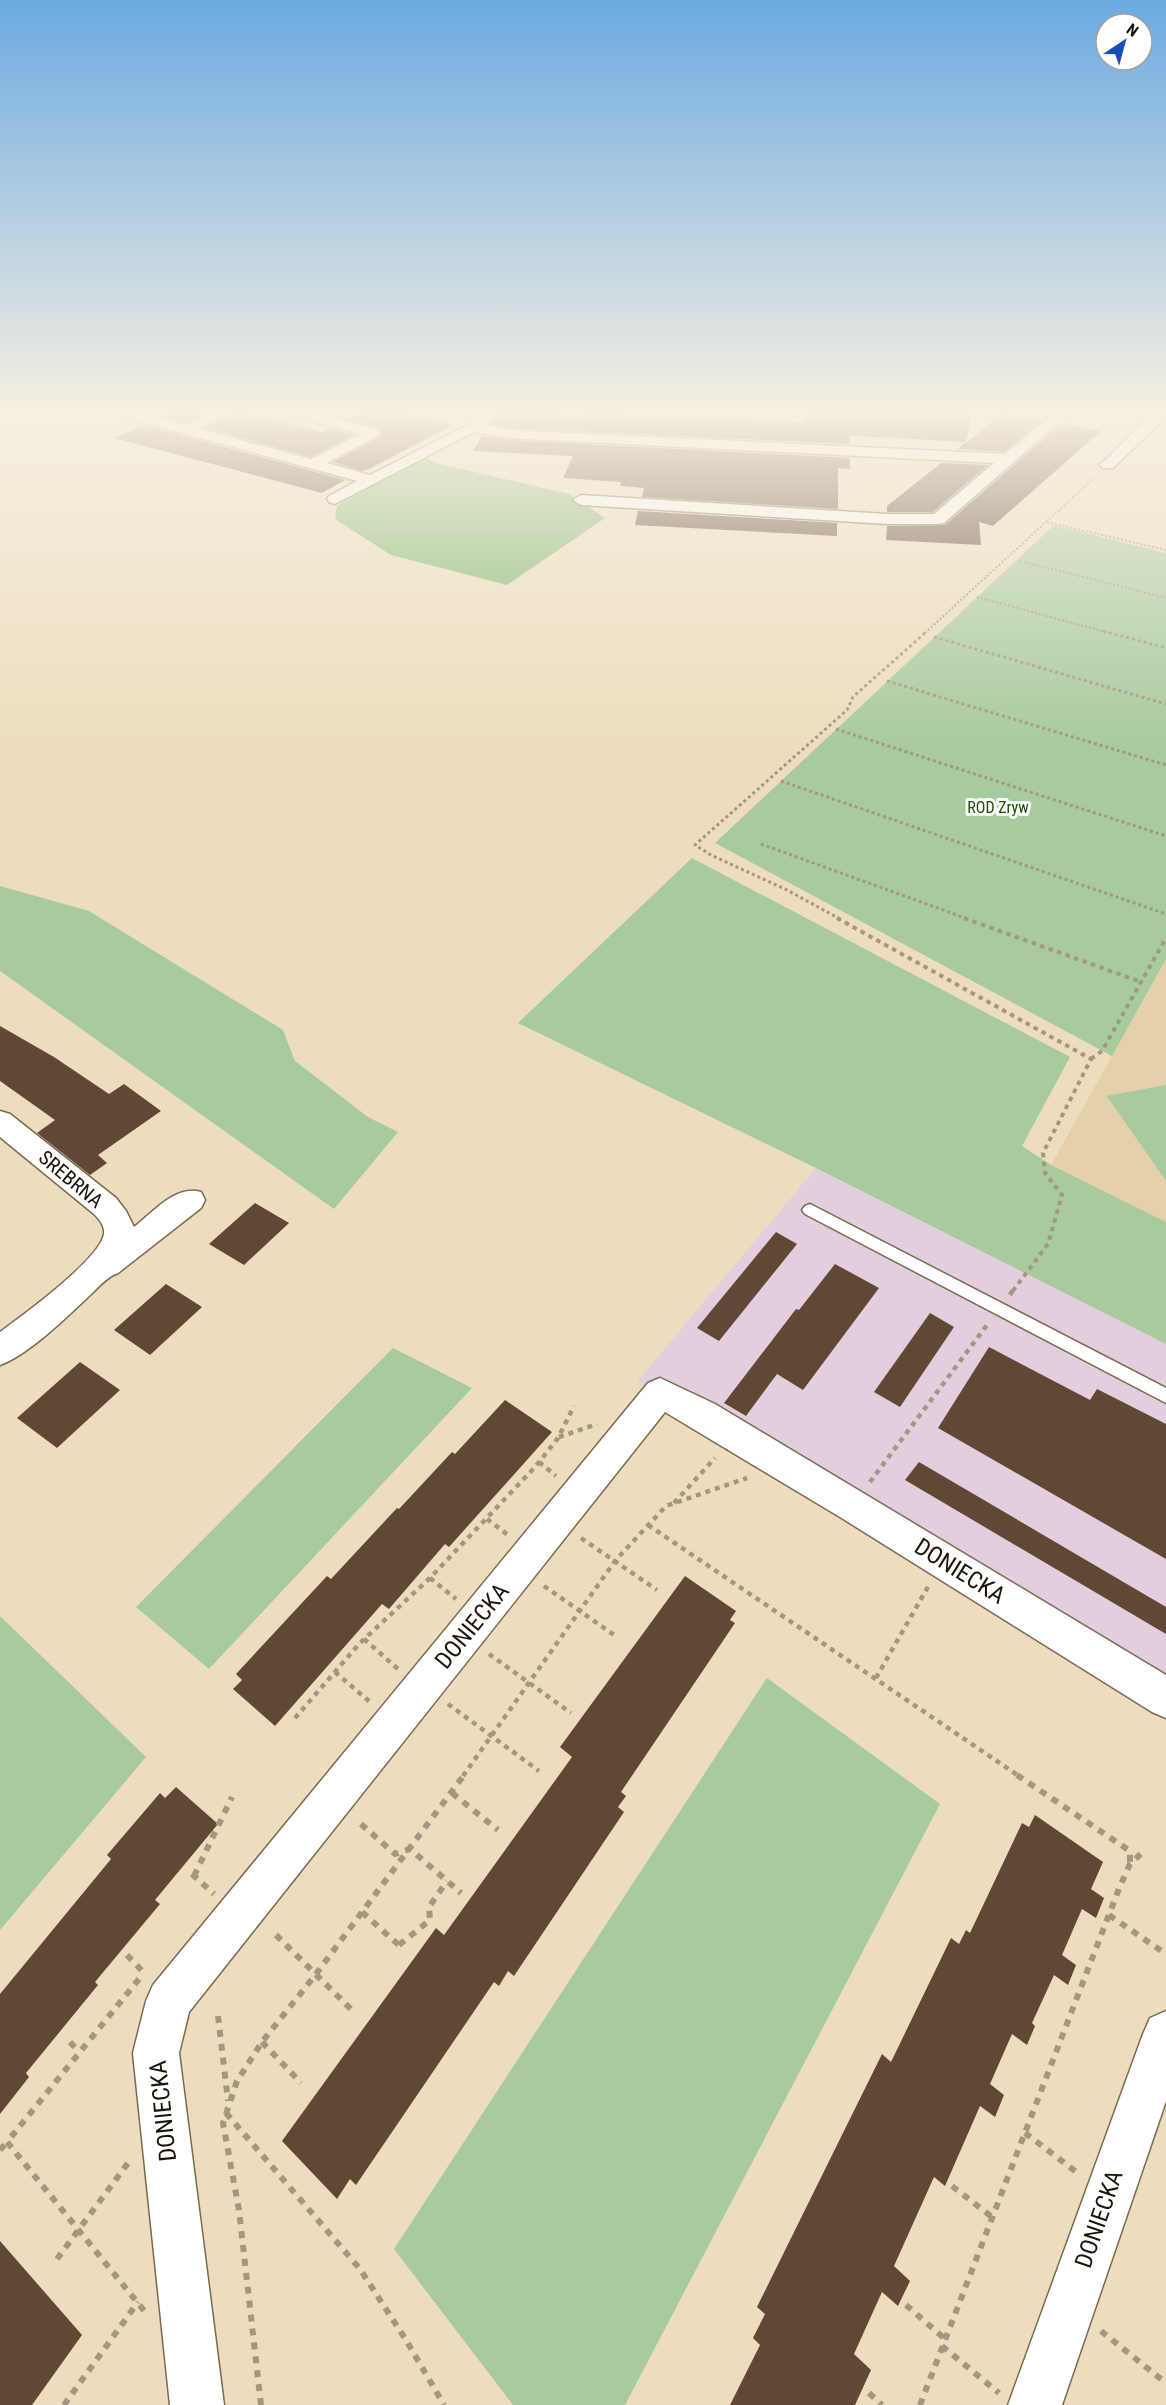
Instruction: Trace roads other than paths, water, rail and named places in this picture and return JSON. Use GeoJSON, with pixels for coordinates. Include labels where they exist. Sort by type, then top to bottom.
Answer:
{"type":"FeatureCollection","features":[{"type":"Feature","properties":{"kind":"street","name":"SREBRNA"},"geometry":{"type":"LineString","coordinates":[[0,1121],[105,1206],[117,1220],[119,1234],[117,1244],[90,1276]]}},
{"type":"Feature","properties":{"kind":"street","name":"SREBRNA"},"geometry":{"type":"LineString","coordinates":[[0,1352],[90,1276],[190,1200]]}},
{"type":"Feature","properties":{"kind":"street","name":"DONIECKA"},"geometry":{"type":"LineString","coordinates":[[197,2405],[156,2053],[169,2001],[416,1681],[660,1393],[703,1415],[853,1505],[1166,1698]]}},
{"type":"Feature","properties":{"kind":"street","name":"DONIECKA"},"geometry":{"type":"LineString","coordinates":[[1020,2401],[1107,2196],[1166,2034]]}},
{"type":"Feature","properties":{"kind":"lane"},"geometry":{"type":"LineString","coordinates":[[810,1210],[1166,1396]]}},
{"type":"Feature","properties":{"kind":"park label","name":"ROD Zryw"},"geometry":{"type":"Point","coordinates":[998,807]}}]}
